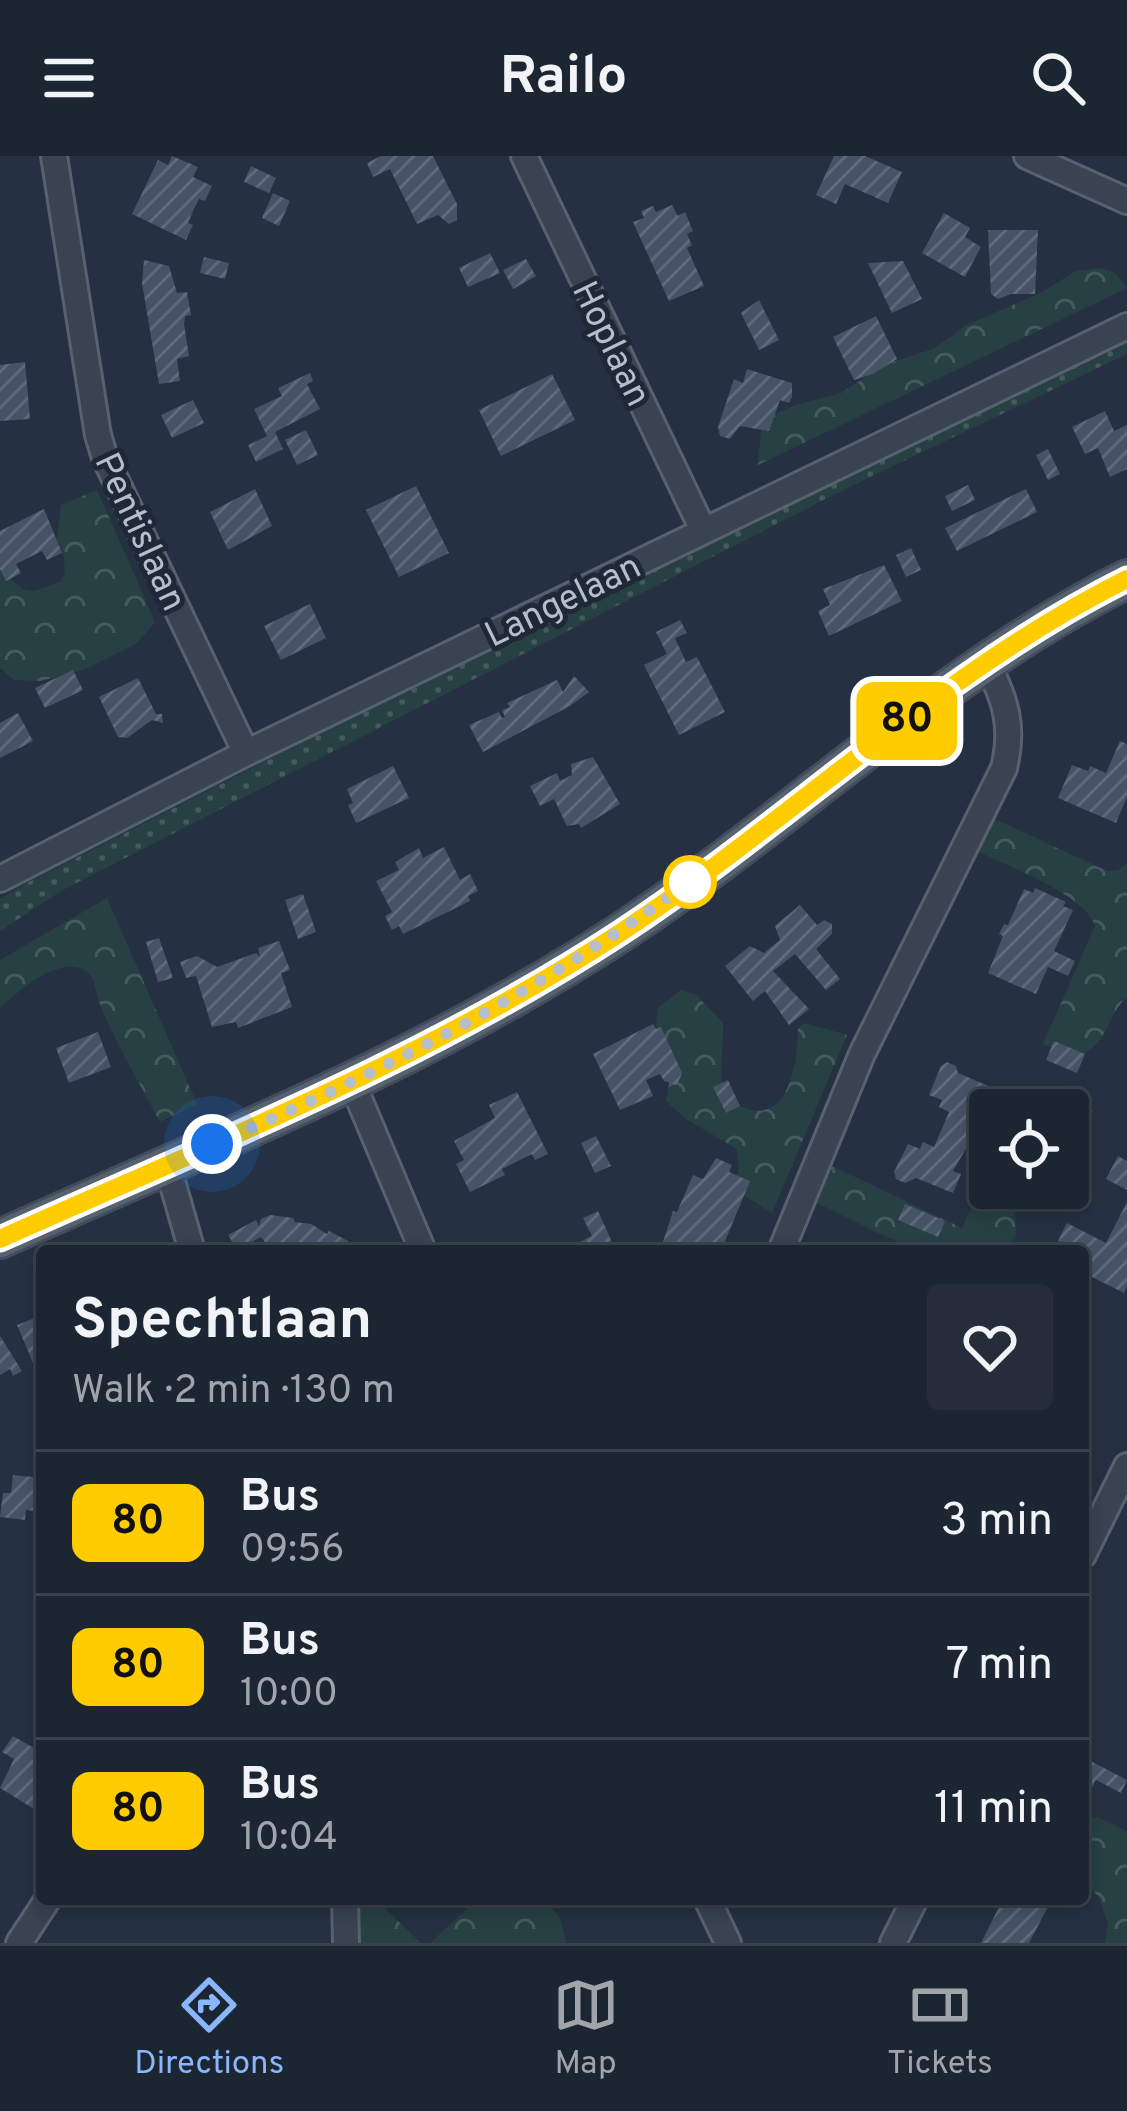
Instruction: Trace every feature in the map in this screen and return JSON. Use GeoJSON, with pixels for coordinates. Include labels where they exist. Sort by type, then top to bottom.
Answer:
{"type":"FeatureCollection","features":[{"type":"Feature","properties":{"kind":"main road"},"geometry":{"type":"LineString","coordinates":[[0,1239],[351,1080],[514,998],[609,940],[987,664],[1059,615],[1127,579]]}},
{"type":"Feature","properties":{"kind":"street","name":"Pentislaan"},"geometry":{"type":"LineString","coordinates":[[54,156],[105,458],[246,753]]}},
{"type":"Feature","properties":{"kind":"street","name":"Hoplaan"},"geometry":{"type":"LineString","coordinates":[[524,156],[704,530]]}},
{"type":"Feature","properties":{"kind":"street"},"geometry":{"type":"LineString","coordinates":[[1027,156],[1127,200]]}},
{"type":"Feature","properties":{"kind":"street","name":"Langelaan"},"geometry":{"type":"LineString","coordinates":[[0,880],[246,753],[1127,326]]}},
{"type":"Feature","properties":{"kind":"street"},"geometry":{"type":"LineString","coordinates":[[783,1245],[862,1054],[1004,768],[1011,731],[1005,698],[987,664]]}},
{"type":"Feature","properties":{"kind":"street"},"geometry":{"type":"LineString","coordinates":[[351,1080],[420,1245]]}},
{"type":"Feature","properties":{"kind":"street"},"geometry":{"type":"LineString","coordinates":[[167,1164],[190,1245]]}},
{"type":"Feature","properties":{"kind":"street"},"geometry":{"type":"LineString","coordinates":[[1089,1544],[1127,1466]]}},
{"type":"Feature","properties":{"kind":"street"},"geometry":{"type":"LineString","coordinates":[[19,1943],[44,1905]]}},
{"type":"Feature","properties":{"kind":"street"},"geometry":{"type":"LineString","coordinates":[[345,1905],[346,1943]]}},
{"type":"Feature","properties":{"kind":"street"},"geometry":{"type":"LineString","coordinates":[[710,1905],[728,1943]]}},
{"type":"Feature","properties":{"kind":"street"},"geometry":{"type":"LineString","coordinates":[[893,1943],[912,1905]]}},
{"type":"Feature","properties":{"kind":"green space"},"geometry":{"type":"Polygon","coordinates":[[[1101,268],[1115,273],[1127,288],[758,465],[762,420],[841,393],[886,364],[933,349],[967,325],[1042,292],[1076,271],[1101,268]]]}},
{"type":"Feature","properties":{"kind":"green space"},"geometry":{"type":"Polygon","coordinates":[[[1127,333],[1127,354],[841,491],[61,891],[0,931],[0,899],[23,885],[603,589],[1127,333]]]}},
{"type":"Feature","properties":{"kind":"green space"},"geometry":{"type":"Polygon","coordinates":[[[97,490],[155,622],[136,644],[83,670],[41,681],[14,680],[0,668],[0,570],[23,589],[34,591],[60,582],[65,574],[57,541],[61,505],[97,490]]]}},
{"type":"Feature","properties":{"kind":"green space"},"geometry":{"type":"Polygon","coordinates":[[[982,813],[1107,871],[1127,864],[1127,997],[1101,1038],[1075,1058],[1043,1044],[1095,926],[1076,902],[1059,891],[968,847],[982,813]]]}},
{"type":"Feature","properties":{"kind":"green space"},"geometry":{"type":"Polygon","coordinates":[[[107,898],[197,1104],[160,1122],[112,1033],[87,971],[72,967],[49,972],[0,1008],[0,960],[107,898]]]}},
{"type":"Feature","properties":{"kind":"green space"},"geometry":{"type":"Polygon","coordinates":[[[681,990],[696,995],[723,1023],[724,1097],[744,1108],[760,1111],[783,1096],[794,1065],[798,1029],[805,1023],[847,1035],[772,1213],[734,1189],[737,1149],[686,1119],[666,1101],[673,1061],[656,1026],[658,1008],[681,990]]]}},
{"type":"Feature","properties":{"kind":"green space"},"geometry":{"type":"Polygon","coordinates":[[[832,1166],[962,1228],[971,1209],[1014,1209],[1014,1245],[904,1245],[817,1203],[832,1166]]]}},
{"type":"Feature","properties":{"kind":"green space"},"geometry":{"type":"Polygon","coordinates":[[[1089,1818],[1127,1831],[1127,1943],[1105,1943],[1108,1924],[1089,1886],[1089,1818]]]}},
{"type":"Feature","properties":{"kind":"green space"},"geometry":{"type":"Polygon","coordinates":[[[353,1905],[381,1905],[421,1943],[351,1943],[353,1905]]]}},
{"type":"Feature","properties":{"kind":"green space"},"geometry":{"type":"Polygon","coordinates":[[[471,1905],[549,1905],[561,1920],[566,1943],[430,1943],[471,1905]]]}},
{"type":"Feature","properties":{"kind":"building"},"geometry":{"type":"Polygon","coordinates":[[[172,156],[198,167],[193,177],[212,186],[193,211],[186,240],[132,214],[158,160],[168,165],[172,156]]]}},
{"type":"Feature","properties":{"kind":"building"},"geometry":{"type":"Polygon","coordinates":[[[381,156],[433,156],[457,204],[457,220],[449,224],[438,215],[417,224],[390,169],[373,177],[367,163],[381,156]]]}},
{"type":"Feature","properties":{"kind":"building"},"geometry":{"type":"Polygon","coordinates":[[[834,156],[865,156],[902,172],[888,203],[845,184],[836,204],[816,195],[834,156]]]}},
{"type":"Feature","properties":{"kind":"building"},"geometry":{"type":"Polygon","coordinates":[[[251,166],[276,178],[269,193],[244,182],[251,166]]]}},
{"type":"Feature","properties":{"kind":"building"},"geometry":{"type":"Polygon","coordinates":[[[273,193],[290,201],[279,226],[262,218],[273,193]]]}},
{"type":"Feature","properties":{"kind":"building"},"geometry":{"type":"Polygon","coordinates":[[[672,205],[678,216],[685,212],[693,231],[687,234],[692,245],[687,248],[704,286],[669,301],[633,222],[644,218],[641,211],[653,206],[656,212],[672,205]]]}},
{"type":"Feature","properties":{"kind":"building"},"geometry":{"type":"Polygon","coordinates":[[[944,213],[970,228],[965,237],[981,247],[965,277],[922,253],[944,213]]]}},
{"type":"Feature","properties":{"kind":"building"},"geometry":{"type":"Polygon","coordinates":[[[988,230],[1038,230],[1035,294],[998,299],[991,294],[988,230]]]}},
{"type":"Feature","properties":{"kind":"building"},"geometry":{"type":"Polygon","coordinates":[[[490,253],[500,273],[468,287],[459,268],[490,253]]]}},
{"type":"Feature","properties":{"kind":"building"},"geometry":{"type":"Polygon","coordinates":[[[204,257],[229,263],[225,279],[200,273],[204,257]]]}},
{"type":"Feature","properties":{"kind":"building"},"geometry":{"type":"Polygon","coordinates":[[[526,259],[536,276],[513,289],[503,270],[526,259]]]}},
{"type":"Feature","properties":{"kind":"building"},"geometry":{"type":"Polygon","coordinates":[[[144,260],[169,266],[177,293],[187,292],[191,315],[185,316],[184,324],[189,356],[177,359],[180,381],[159,384],[142,283],[144,260]]]}},
{"type":"Feature","properties":{"kind":"building"},"geometry":{"type":"Polygon","coordinates":[[[903,261],[922,299],[892,313],[868,263],[903,261]]]}},
{"type":"Feature","properties":{"kind":"building"},"geometry":{"type":"Polygon","coordinates":[[[759,300],[779,340],[759,350],[741,313],[759,300]]]}},
{"type":"Feature","properties":{"kind":"building"},"geometry":{"type":"Polygon","coordinates":[[[876,316],[897,359],[854,380],[833,337],[876,316]]]}},
{"type":"Feature","properties":{"kind":"building"},"geometry":{"type":"Polygon","coordinates":[[[25,362],[30,419],[0,421],[0,365],[25,362]]]}},
{"type":"Feature","properties":{"kind":"building"},"geometry":{"type":"Polygon","coordinates":[[[747,369],[792,383],[792,397],[789,403],[780,400],[769,431],[740,426],[730,439],[720,436],[718,427],[734,379],[743,383],[747,369]]]}},
{"type":"Feature","properties":{"kind":"building"},"geometry":{"type":"Polygon","coordinates":[[[310,373],[313,381],[307,384],[320,409],[275,432],[283,449],[256,462],[248,445],[267,436],[254,409],[282,396],[278,388],[310,373]]]}},
{"type":"Feature","properties":{"kind":"building"},"geometry":{"type":"Polygon","coordinates":[[[552,374],[575,420],[501,456],[479,410],[552,374]]]}},
{"type":"Feature","properties":{"kind":"building"},"geometry":{"type":"Polygon","coordinates":[[[193,400],[204,423],[172,438],[161,415],[193,400]]]}},
{"type":"Feature","properties":{"kind":"building"},"geometry":{"type":"Polygon","coordinates":[[[1105,411],[1114,431],[1127,425],[1127,469],[1110,477],[1098,448],[1085,454],[1072,427],[1105,411]]]}},
{"type":"Feature","properties":{"kind":"building"},"geometry":{"type":"Polygon","coordinates":[[[306,430],[318,455],[297,465],[285,440],[306,430]]]}},
{"type":"Feature","properties":{"kind":"building"},"geometry":{"type":"Polygon","coordinates":[[[1048,449],[1060,474],[1048,480],[1036,455],[1048,449]]]}},
{"type":"Feature","properties":{"kind":"building"},"geometry":{"type":"Polygon","coordinates":[[[968,485],[975,500],[952,511],[945,496],[968,485]]]}},
{"type":"Feature","properties":{"kind":"building"},"geometry":{"type":"Polygon","coordinates":[[[416,486],[449,553],[399,577],[366,510],[416,486]]]}},
{"type":"Feature","properties":{"kind":"building"},"geometry":{"type":"Polygon","coordinates":[[[255,489],[272,526],[228,550],[210,512],[255,489]]]}},
{"type":"Feature","properties":{"kind":"building"},"geometry":{"type":"Polygon","coordinates":[[[1026,489],[1037,512],[957,551],[945,528],[1026,489]]]}},
{"type":"Feature","properties":{"kind":"building"},"geometry":{"type":"Polygon","coordinates":[[[44,509],[62,553],[47,560],[42,551],[16,564],[21,573],[6,581],[0,569],[0,531],[44,509]]]}},
{"type":"Feature","properties":{"kind":"building"},"geometry":{"type":"Polygon","coordinates":[[[911,548],[921,570],[906,577],[896,555],[911,548]]]}},
{"type":"Feature","properties":{"kind":"building"},"geometry":{"type":"Polygon","coordinates":[[[884,565],[902,601],[829,636],[818,611],[830,605],[823,589],[884,565]]]}},
{"type":"Feature","properties":{"kind":"building"},"geometry":{"type":"Polygon","coordinates":[[[310,604],[326,638],[281,660],[264,626],[310,604]]]}},
{"type":"Feature","properties":{"kind":"building"},"geometry":{"type":"Polygon","coordinates":[[[680,620],[687,633],[675,638],[686,662],[697,657],[725,712],[679,735],[644,665],[667,654],[656,632],[680,620]]]}},
{"type":"Feature","properties":{"kind":"building"},"geometry":{"type":"Polygon","coordinates":[[[73,670],[83,690],[45,708],[35,688],[73,670]]]}},
{"type":"Feature","properties":{"kind":"building"},"geometry":{"type":"Polygon","coordinates":[[[574,676],[589,692],[483,752],[469,725],[499,712],[505,717],[502,710],[510,707],[507,703],[557,680],[563,692],[574,676]]]}},
{"type":"Feature","properties":{"kind":"building"},"geometry":{"type":"Polygon","coordinates":[[[138,678],[163,723],[152,720],[127,738],[118,737],[99,697],[138,678]]]}},
{"type":"Feature","properties":{"kind":"building"},"geometry":{"type":"Polygon","coordinates":[[[18,713],[33,741],[0,758],[0,723],[18,713]]]}},
{"type":"Feature","properties":{"kind":"building"},"geometry":{"type":"Polygon","coordinates":[[[1120,741],[1127,744],[1127,797],[1116,823],[1058,798],[1072,765],[1106,773],[1120,741]]]}},
{"type":"Feature","properties":{"kind":"building"},"geometry":{"type":"Polygon","coordinates":[[[593,757],[620,804],[581,828],[579,824],[567,826],[554,799],[540,806],[530,786],[557,773],[560,781],[572,775],[571,764],[593,757]]]}},
{"type":"Feature","properties":{"kind":"building"},"geometry":{"type":"Polygon","coordinates":[[[393,766],[409,798],[356,823],[347,789],[393,766]]]}},
{"type":"Feature","properties":{"kind":"building"},"geometry":{"type":"Polygon","coordinates":[[[444,847],[460,880],[470,874],[478,891],[468,896],[470,901],[403,934],[399,926],[392,930],[385,916],[392,912],[376,881],[399,870],[395,862],[419,848],[423,858],[444,847]]]}},
{"type":"Feature","properties":{"kind":"building"},"geometry":{"type":"Polygon","coordinates":[[[1035,888],[1073,910],[1054,951],[1075,961],[1068,976],[1048,967],[1036,994],[988,973],[1004,924],[1008,925],[1024,889],[1033,893],[1035,888]]]}},
{"type":"Feature","properties":{"kind":"building"},"geometry":{"type":"Polygon","coordinates":[[[303,894],[316,932],[298,939],[285,900],[303,894]]]}},
{"type":"Feature","properties":{"kind":"building"},"geometry":{"type":"Polygon","coordinates":[[[800,905],[817,925],[824,920],[832,924],[832,934],[816,949],[840,979],[826,990],[795,954],[773,971],[809,1009],[789,1025],[765,991],[753,1001],[725,966],[750,946],[764,953],[780,940],[775,926],[800,905]]]}},
{"type":"Feature","properties":{"kind":"building"},"geometry":{"type":"Polygon","coordinates":[[[159,938],[173,978],[158,982],[146,942],[159,938]]]}},
{"type":"Feature","properties":{"kind":"building"},"geometry":{"type":"Polygon","coordinates":[[[279,941],[290,970],[281,973],[292,1007],[238,1028],[236,1022],[212,1027],[196,976],[186,978],[180,962],[197,956],[217,967],[256,953],[260,957],[258,948],[279,941]]]}},
{"type":"Feature","properties":{"kind":"building"},"geometry":{"type":"Polygon","coordinates":[[[653,1024],[656,1029],[661,1027],[682,1073],[677,1085],[664,1081],[660,1074],[646,1080],[653,1096],[620,1110],[593,1054],[653,1024]]]}},
{"type":"Feature","properties":{"kind":"building"},"geometry":{"type":"Polygon","coordinates":[[[98,1032],[111,1067],[69,1083],[56,1048],[98,1032]]]}},
{"type":"Feature","properties":{"kind":"building"},"geometry":{"type":"Polygon","coordinates":[[[1054,1041],[1085,1054],[1077,1073],[1046,1060],[1054,1041]]]}},
{"type":"Feature","properties":{"kind":"building"},"geometry":{"type":"Polygon","coordinates":[[[947,1062],[958,1073],[996,1089],[969,1089],[969,1143],[953,1171],[961,1174],[953,1193],[916,1178],[905,1183],[894,1172],[908,1144],[920,1149],[923,1142],[934,1147],[949,1112],[939,1107],[942,1100],[929,1095],[947,1062]]]}},
{"type":"Feature","properties":{"kind":"building"},"geometry":{"type":"Polygon","coordinates":[[[728,1080],[740,1106],[726,1113],[713,1087],[728,1080]]]}},
{"type":"Feature","properties":{"kind":"building"},"geometry":{"type":"Polygon","coordinates":[[[517,1092],[548,1154],[535,1160],[532,1154],[502,1169],[505,1175],[470,1192],[456,1164],[464,1160],[454,1141],[495,1118],[489,1105],[517,1092]]]}},
{"type":"Feature","properties":{"kind":"building"},"geometry":{"type":"Polygon","coordinates":[[[596,1136],[611,1166],[595,1173],[581,1143],[596,1136]]]}},
{"type":"Feature","properties":{"kind":"building"},"geometry":{"type":"Polygon","coordinates":[[[1118,1156],[1127,1161],[1127,1190],[1106,1179],[1118,1156]]]}},
{"type":"Feature","properties":{"kind":"building"},"geometry":{"type":"Polygon","coordinates":[[[716,1158],[732,1165],[729,1172],[750,1181],[723,1245],[662,1245],[673,1211],[677,1212],[693,1175],[703,1179],[716,1158]]]}},
{"type":"Feature","properties":{"kind":"building"},"geometry":{"type":"Polygon","coordinates":[[[1127,1202],[1124,1293],[1089,1278],[1089,1245],[1058,1241],[1067,1223],[1106,1243],[1127,1202]]]}},
{"type":"Feature","properties":{"kind":"building"},"geometry":{"type":"Polygon","coordinates":[[[905,1204],[945,1221],[938,1237],[898,1220],[905,1204]]]}},
{"type":"Feature","properties":{"kind":"building"},"geometry":{"type":"Polygon","coordinates":[[[598,1211],[613,1245],[573,1245],[592,1236],[583,1218],[598,1211]]]}},
{"type":"Feature","properties":{"kind":"building"},"geometry":{"type":"Polygon","coordinates":[[[270,1215],[293,1218],[350,1245],[267,1245],[261,1237],[234,1245],[228,1235],[256,1220],[259,1226],[270,1215]]]}},
{"type":"Feature","properties":{"kind":"building"},"geometry":{"type":"Polygon","coordinates":[[[36,1317],[36,1370],[17,1325],[36,1317]]]}},
{"type":"Feature","properties":{"kind":"building"},"geometry":{"type":"Polygon","coordinates":[[[0,1336],[22,1371],[13,1376],[10,1369],[0,1375],[0,1336]]]}},
{"type":"Feature","properties":{"kind":"building"},"geometry":{"type":"Polygon","coordinates":[[[13,1475],[36,1477],[36,1511],[26,1510],[25,1520],[0,1517],[3,1493],[11,1493],[13,1475]]]}},
{"type":"Feature","properties":{"kind":"building"},"geometry":{"type":"Polygon","coordinates":[[[13,1736],[36,1749],[36,1810],[0,1788],[14,1759],[2,1752],[13,1736]]]}},
{"type":"Feature","properties":{"kind":"building"},"geometry":{"type":"Polygon","coordinates":[[[1089,1760],[1127,1780],[1121,1793],[1096,1780],[1089,1793],[1089,1760]]]}},
{"type":"Feature","properties":{"kind":"building"},"geometry":{"type":"Polygon","coordinates":[[[1000,1905],[1049,1905],[1029,1943],[981,1943],[1000,1905]]]}},
{"type":"Feature","properties":{"kind":"bus line","name":"80"},"geometry":{"type":"LineString","coordinates":[[0,1239],[351,1080],[558,973],[626,929],[987,664],[1059,615],[1127,579]]}},
{"type":"Feature","properties":{"kind":"route"},"geometry":{"type":"LineString","coordinates":[[212,1144],[514,998],[626,929],[701,874],[690,882]]}}]}
